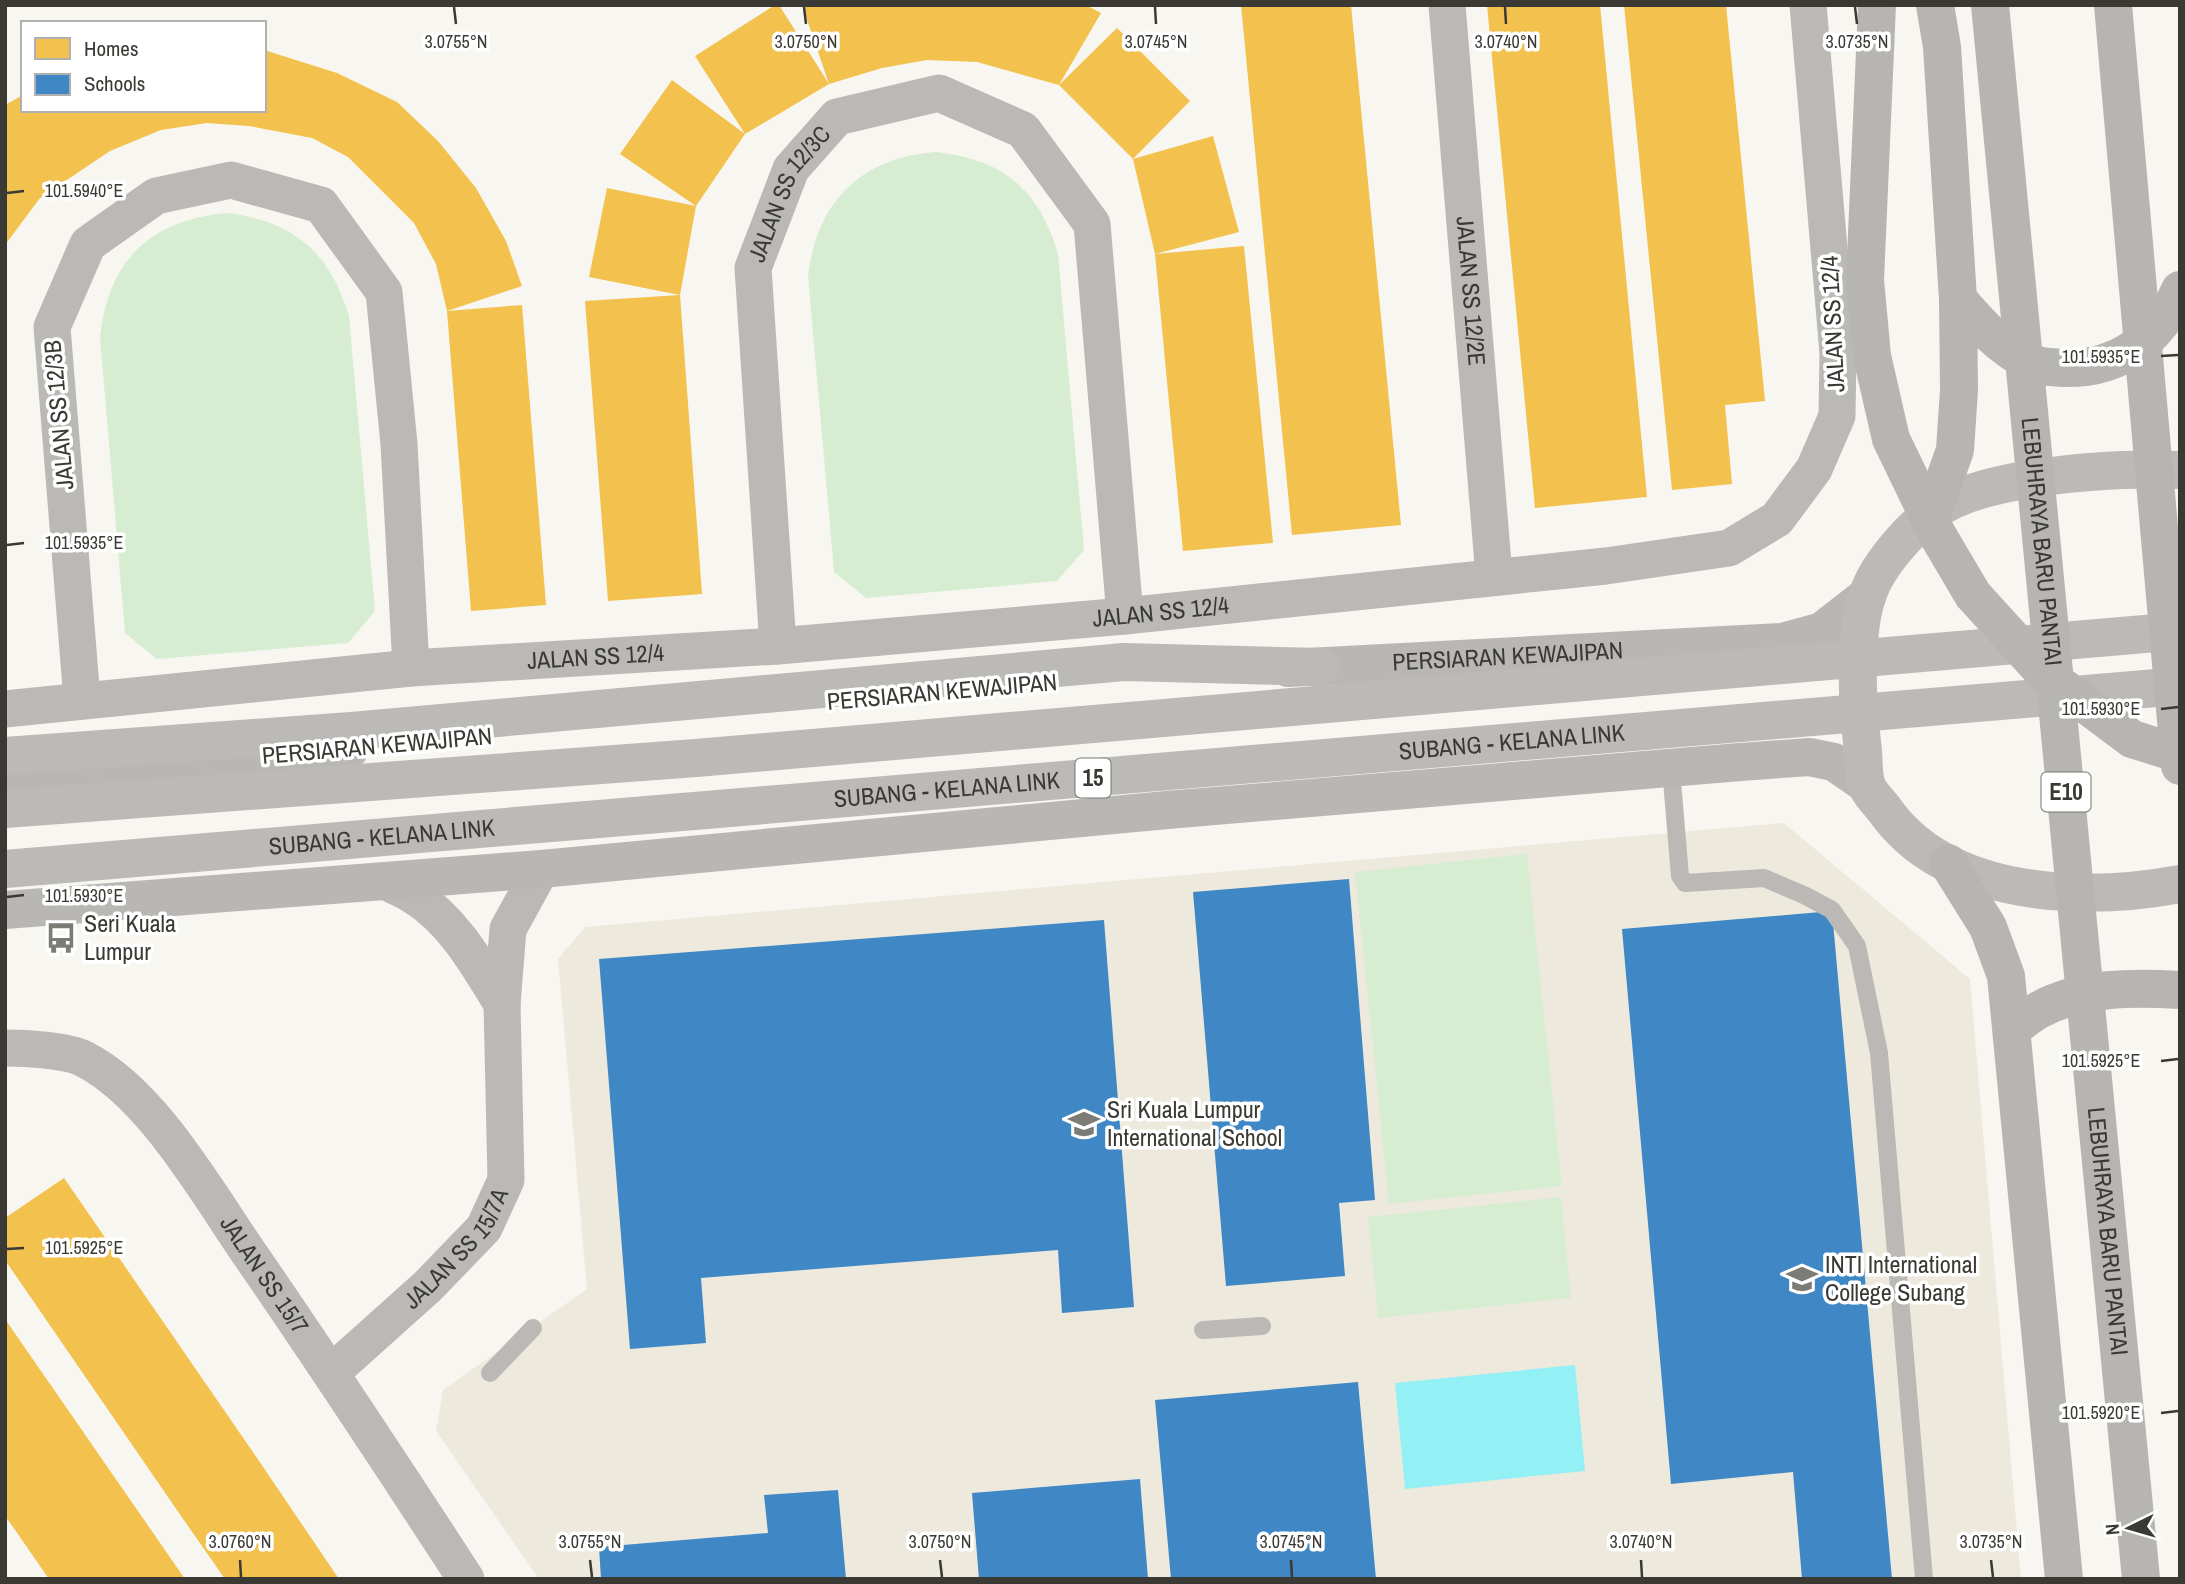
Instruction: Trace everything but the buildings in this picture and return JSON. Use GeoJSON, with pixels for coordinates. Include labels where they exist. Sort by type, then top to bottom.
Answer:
{"type":"FeatureCollection","features":[{"type":"Feature","properties":{"kind":"highway"},"geometry":{"type":"LineString","coordinates":[[1877,5],[1865,279],[1872,356],[1891,439],[1937,534],[1973,595],[2009,635],[2045,674],[2132,738],[2180,754]]}},
{"type":"Feature","properties":{"kind":"highway"},"geometry":{"type":"LineString","coordinates":[[1933,512],[1955,450],[1959,390],[1958,299],[1942,47],[1935,5]]}},
{"type":"Feature","properties":{"kind":"highway","name":"LEBUHRAYA BARU PANTAI"},"geometry":{"type":"LineString","coordinates":[[1990,5],[2141,1579]]}},
{"type":"Feature","properties":{"kind":"highway"},"geometry":{"type":"LineString","coordinates":[[2113,5],[2180,766]]}},
{"type":"Feature","properties":{"kind":"highway"},"geometry":{"type":"LineString","coordinates":[[1958,299],[1981,327],[2004,346],[2033,364],[2086,369],[2119,359],[2157,331],[2180,290]]}},
{"type":"Feature","properties":{"kind":"highway"},"geometry":{"type":"LineString","coordinates":[[1948,863],[1987,927],[2006,976],[2064,1579]]}},
{"type":"Feature","properties":{"kind":"highway"},"geometry":{"type":"LineString","coordinates":[[2012,1029],[2039,1009],[2084,993],[2142,988],[2180,990]]}},
{"type":"Feature","properties":{"kind":"main road"},"geometry":{"type":"LineString","coordinates":[[1866,784],[1857,686],[1858,653],[1867,596],[1876,575],[1900,544],[1933,512],[1958,497],[2001,485],[2091,472],[2180,470]]}},
{"type":"Feature","properties":{"kind":"main road","name":"PERSIARAN KEWAJIPAN"},"geometry":{"type":"LineString","coordinates":[[5,781],[889,696],[1117,677],[1782,642],[1822,631],[1867,596]]}},
{"type":"Feature","properties":{"kind":"main road","name":"15"},"geometry":{"type":"LineString","coordinates":[[5,809],[710,757],[2180,631]]}},
{"type":"Feature","properties":{"kind":"main road"},"geometry":{"type":"LineString","coordinates":[[5,757],[351,731],[1124,662],[1320,667]]}},
{"type":"Feature","properties":{"kind":"main road","name":"SUBANG - KELANA LINK"},"geometry":{"type":"LineString","coordinates":[[5,869],[2180,686]]}},
{"type":"Feature","properties":{"kind":"main road"},"geometry":{"type":"LineString","coordinates":[[5,910],[541,869],[1167,810],[1809,757],[1834,762],[1866,784],[1894,824],[1910,840],[1948,863],[2012,886],[2087,893],[2154,889],[2180,884]]}},
{"type":"Feature","properties":{"kind":"street","name":"JALAN SS 12/2E"},"geometry":{"type":"LineString","coordinates":[[1447,5],[1494,576]]}},
{"type":"Feature","properties":{"kind":"street","name":"JALAN SS 12/4"},"geometry":{"type":"LineString","coordinates":[[5,709],[411,668],[778,646],[1125,616],[1606,566],[1730,548],[1777,519],[1814,469],[1837,416],[1839,353],[1808,5]]}},
{"type":"Feature","properties":{"kind":"street","name":"JALAN SS 12/3C"},"geometry":{"type":"LineString","coordinates":[[778,646],[753,268],[791,169],[837,117],[939,93],[1023,130],[1092,224],[1125,616]]}},
{"type":"Feature","properties":{"kind":"street","name":"JALAN SS 12/3B"},"geometry":{"type":"LineString","coordinates":[[82,700],[52,327],[88,244],[156,196],[231,180],[321,205],[384,292],[399,444],[411,668]]}},
{"type":"Feature","properties":{"kind":"street","name":"JALAN SS 15/7A"},"geometry":{"type":"LineString","coordinates":[[331,1373],[428,1286],[484,1228],[506,1180],[502,1004],[508,929],[541,869]]}},
{"type":"Feature","properties":{"kind":"street","name":"JALAN SS 15/7A"},"geometry":{"type":"LineString","coordinates":[[385,881],[415,897],[448,924],[479,966],[502,1004]]}},
{"type":"Feature","properties":{"kind":"street","name":"JALAN SS 15/7"},"geometry":{"type":"LineString","coordinates":[[5,1048],[28,1048],[82,1058],[122,1086],[161,1126],[331,1373],[466,1579]]}},
{"type":"Feature","properties":{"kind":"lane"},"geometry":{"type":"LineString","coordinates":[[1671,769],[1680,876],[1685,883],[1764,878],[1832,910],[1857,946],[1880,1053],[1924,1579]]}},
{"type":"Feature","properties":{"kind":"lane"},"geometry":{"type":"LineString","coordinates":[[1203,1330],[1262,1326]]}},
{"type":"Feature","properties":{"kind":"lane"},"geometry":{"type":"LineString","coordinates":[[490,1373],[533,1328]]}},
{"type":"Feature","properties":{"kind":"shaded area","name":"Sri Kuala Lumpur International School"},"geometry":{"type":"Polygon","coordinates":[[[1784,823],[1970,979],[2021,1579],[539,1579],[436,1431],[443,1390],[587,1289],[558,959],[585,927],[1784,823]]]}},
{"type":"Feature","properties":{"kind":"green space"},"geometry":{"type":"Polygon","coordinates":[[[935,152],[959,156],[999,170],[1029,195],[1050,231],[1058,254],[1084,550],[1057,581],[866,598],[834,572],[808,276],[821,226],[847,188],[885,163],[935,152]]]}},
{"type":"Feature","properties":{"kind":"green space"},"geometry":{"type":"Polygon","coordinates":[[[227,213],[271,223],[290,232],[319,257],[341,294],[349,316],[375,611],[348,643],[157,659],[125,633],[100,337],[112,287],[123,266],[138,249],[155,235],[176,225],[200,217],[227,213]]]}},
{"type":"Feature","properties":{"kind":"green space"},"geometry":{"type":"Polygon","coordinates":[[[1527,854],[1562,1186],[1389,1204],[1355,872],[1527,854]]]}},
{"type":"Feature","properties":{"kind":"green space"},"geometry":{"type":"Polygon","coordinates":[[[1561,1197],[1571,1298],[1378,1318],[1368,1217],[1561,1197]]]}},
{"type":"Feature","properties":{"kind":"water"},"geometry":{"type":"Polygon","coordinates":[[[1575,1365],[1585,1471],[1405,1489],[1395,1383],[1575,1365]]]}},
{"type":"Feature","properties":{"kind":"place","name":"Seri Kuala Lumpur"},"geometry":{"type":"Point","coordinates":[61,938]}},
{"type":"Feature","properties":{"kind":"place","name":"Sri Kuala Lumpur International School"},"geometry":{"type":"Point","coordinates":[1084,1124]}},
{"type":"Feature","properties":{"kind":"place","name":"INTI International College Subang"},"geometry":{"type":"Point","coordinates":[1802,1279]}}]}
